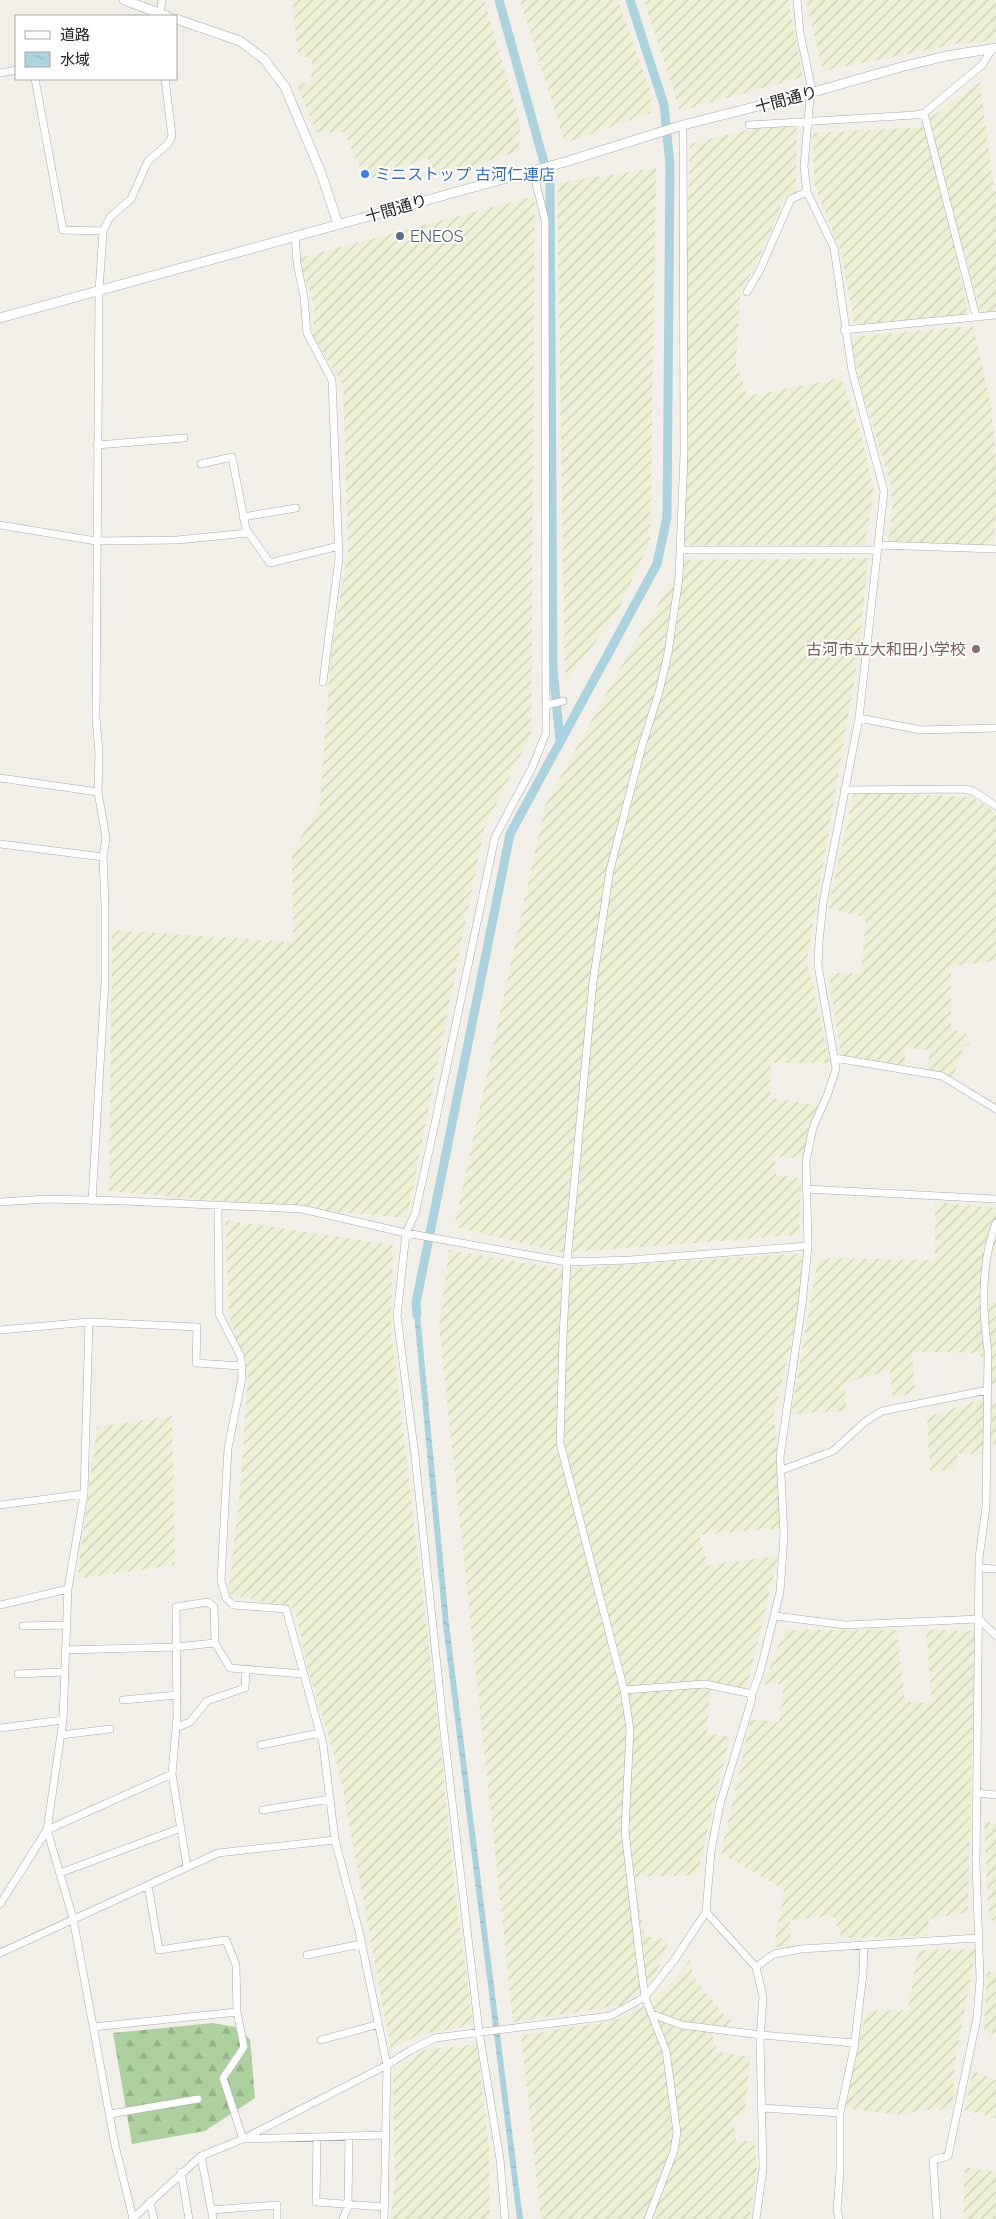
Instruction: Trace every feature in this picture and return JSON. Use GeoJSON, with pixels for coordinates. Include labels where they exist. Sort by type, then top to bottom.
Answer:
{"type":"FeatureCollection","features":[{"type":"Feature","properties":{"kind":"street"},"geometry":{"type":"LineString","coordinates":[[124,0],[161,15]]}},
{"type":"Feature","properties":{"kind":"street"},"geometry":{"type":"LineString","coordinates":[[162,0],[163,15]]}},
{"type":"Feature","properties":{"kind":"street"},"geometry":{"type":"LineString","coordinates":[[132,2219],[181,2172],[201,2156],[242,2139],[387,2065],[435,2038],[610,2016],[645,1997],[675,1960],[706,1912],[711,1851],[720,1804],[760,1672],[780,1592],[784,1534],[780,1457],[802,1304],[808,1246],[806,1161],[813,1127],[835,1076],[835,1058],[818,965],[819,942],[823,903],[859,718],[884,491],[852,371],[844,330],[834,248],[807,192],[804,167],[810,93],[808,67],[797,10],[797,0]]}},
{"type":"Feature","properties":{"kind":"street"},"geometry":{"type":"LineString","coordinates":[[178,20],[240,42],[264,59],[286,87],[321,173],[338,224]]}},
{"type":"Feature","properties":{"kind":"street"},"geometry":{"type":"LineString","coordinates":[[749,126],[915,115],[924,112],[982,65],[994,49]]}},
{"type":"Feature","properties":{"kind":"street","name":"十間通り"},"geometry":{"type":"LineString","coordinates":[[0,318],[558,164],[678,127],[919,63],[994,49]]}},
{"type":"Feature","properties":{"kind":"street"},"geometry":{"type":"LineString","coordinates":[[0,73],[15,70]]}},
{"type":"Feature","properties":{"kind":"street"},"geometry":{"type":"LineString","coordinates":[[35,80],[63,230],[103,231]]}},
{"type":"Feature","properties":{"kind":"street"},"geometry":{"type":"LineString","coordinates":[[92,1201],[105,982],[103,857],[106,838],[98,792],[100,752],[96,719],[99,291],[103,231],[110,217],[131,198],[148,161],[168,144],[172,136],[165,80]]}},
{"type":"Feature","properties":{"kind":"street"},"geometry":{"type":"LineString","coordinates":[[924,112],[976,316]]}},
{"type":"Feature","properties":{"kind":"street"},"geometry":{"type":"LineString","coordinates":[[648,2219],[674,2151],[677,2132],[666,2051],[645,1997],[625,1831],[630,1729],[624,1690],[560,1443],[567,1262],[593,982],[610,870],[668,653],[679,578],[684,455],[678,127]]}},
{"type":"Feature","properties":{"kind":"street"},"geometry":{"type":"LineString","coordinates":[[505,2219],[500,2159],[479,2032],[444,1732],[415,1456],[397,1316],[406,1233],[415,1214],[495,837],[532,768],[546,733],[544,551],[545,220],[536,170]]}},
{"type":"Feature","properties":{"kind":"street"},"geometry":{"type":"LineString","coordinates":[[747,292],[759,272],[791,199],[807,192]]}},
{"type":"Feature","properties":{"kind":"street"},"geometry":{"type":"LineString","coordinates":[[295,236],[296,263],[304,297],[307,334],[332,380],[339,558],[322,682]]}},
{"type":"Feature","properties":{"kind":"street"},"geometry":{"type":"LineString","coordinates":[[844,330],[976,316],[996,316]]}},
{"type":"Feature","properties":{"kind":"street"},"geometry":{"type":"LineString","coordinates":[[97,445],[184,438]]}},
{"type":"Feature","properties":{"kind":"street"},"geometry":{"type":"LineString","coordinates":[[200,464],[232,457],[243,517],[248,533],[270,562],[338,546]]}},
{"type":"Feature","properties":{"kind":"street"},"geometry":{"type":"LineString","coordinates":[[243,517],[296,508]]}},
{"type":"Feature","properties":{"kind":"street"},"geometry":{"type":"LineString","coordinates":[[0,525],[96,541],[177,540],[248,533]]}},
{"type":"Feature","properties":{"kind":"street"},"geometry":{"type":"LineString","coordinates":[[680,550],[996,549]]}},
{"type":"Feature","properties":{"kind":"street"},"geometry":{"type":"LineString","coordinates":[[547,705],[563,701]]}},
{"type":"Feature","properties":{"kind":"street"},"geometry":{"type":"LineString","coordinates":[[859,718],[921,730],[996,728]]}},
{"type":"Feature","properties":{"kind":"street"},"geometry":{"type":"LineString","coordinates":[[0,778],[98,792]]}},
{"type":"Feature","properties":{"kind":"street"},"geometry":{"type":"LineString","coordinates":[[844,790],[964,789],[973,791],[996,806]]}},
{"type":"Feature","properties":{"kind":"street"},"geometry":{"type":"LineString","coordinates":[[0,844],[103,857]]}},
{"type":"Feature","properties":{"kind":"street"},"geometry":{"type":"LineString","coordinates":[[835,1058],[942,1076],[996,1109]]}},
{"type":"Feature","properties":{"kind":"street"},"geometry":{"type":"LineString","coordinates":[[806,1189],[996,1199]]}},
{"type":"Feature","properties":{"kind":"street"},"geometry":{"type":"LineString","coordinates":[[0,1202],[47,1199],[302,1209],[406,1233],[567,1262],[630,1260],[808,1246]]}},
{"type":"Feature","properties":{"kind":"street"},"geometry":{"type":"LineString","coordinates":[[218,1206],[219,1314],[241,1357],[242,1378],[228,1448],[221,1580],[226,1598],[232,1605],[286,1608],[320,1733],[335,1840],[361,1944],[387,2065],[384,2219]]}},
{"type":"Feature","properties":{"kind":"street"},"geometry":{"type":"LineString","coordinates":[[938,2219],[933,2160],[948,2156],[977,2018],[980,1979],[977,1793],[979,1568],[986,1507],[988,1390],[988,1351],[984,1292],[988,1242],[996,1223]]}},
{"type":"Feature","properties":{"kind":"street"},"geometry":{"type":"LineString","coordinates":[[0,1330],[89,1322],[197,1327],[196,1363],[241,1366]]}},
{"type":"Feature","properties":{"kind":"street"},"geometry":{"type":"LineString","coordinates":[[0,1904],[47,1830],[63,1720],[68,1589],[84,1494],[89,1322]]}},
{"type":"Feature","properties":{"kind":"street"},"geometry":{"type":"LineString","coordinates":[[782,1470],[833,1451],[866,1421],[882,1411],[988,1390]]}},
{"type":"Feature","properties":{"kind":"street"},"geometry":{"type":"LineString","coordinates":[[0,1505],[84,1494]]}},
{"type":"Feature","properties":{"kind":"street"},"geometry":{"type":"LineString","coordinates":[[979,1568],[996,1569]]}},
{"type":"Feature","properties":{"kind":"street"},"geometry":{"type":"LineString","coordinates":[[0,1605],[68,1589]]}},
{"type":"Feature","properties":{"kind":"street"},"geometry":{"type":"LineString","coordinates":[[187,1868],[172,1774],[177,1695],[176,1607],[208,1602],[214,1607],[215,1643],[230,1668],[303,1674]]}},
{"type":"Feature","properties":{"kind":"street"},"geometry":{"type":"LineString","coordinates":[[775,1616],[845,1625],[980,1619],[996,1636]]}},
{"type":"Feature","properties":{"kind":"street"},"geometry":{"type":"LineString","coordinates":[[23,1626],[66,1625]]}},
{"type":"Feature","properties":{"kind":"street"},"geometry":{"type":"LineString","coordinates":[[65,1650],[176,1647],[215,1643]]}},
{"type":"Feature","properties":{"kind":"street"},"geometry":{"type":"LineString","coordinates":[[176,1728],[190,1722],[207,1701],[245,1688],[246,1670]]}},
{"type":"Feature","properties":{"kind":"street"},"geometry":{"type":"LineString","coordinates":[[18,1674],[64,1672]]}},
{"type":"Feature","properties":{"kind":"street"},"geometry":{"type":"LineString","coordinates":[[624,1690],[705,1684],[752,1694]]}},
{"type":"Feature","properties":{"kind":"street"},"geometry":{"type":"LineString","coordinates":[[123,1700],[177,1695]]}},
{"type":"Feature","properties":{"kind":"street"},"geometry":{"type":"LineString","coordinates":[[0,1728],[63,1720]]}},
{"type":"Feature","properties":{"kind":"street"},"geometry":{"type":"LineString","coordinates":[[61,1734],[110,1730]]}},
{"type":"Feature","properties":{"kind":"street"},"geometry":{"type":"LineString","coordinates":[[261,1746],[320,1733]]}},
{"type":"Feature","properties":{"kind":"street"},"geometry":{"type":"LineString","coordinates":[[47,1830],[172,1774]]}},
{"type":"Feature","properties":{"kind":"street"},"geometry":{"type":"LineString","coordinates":[[977,1793],[996,1795]]}},
{"type":"Feature","properties":{"kind":"street"},"geometry":{"type":"LineString","coordinates":[[263,1810],[330,1799]]}},
{"type":"Feature","properties":{"kind":"street"},"geometry":{"type":"LineString","coordinates":[[60,1874],[181,1828]]}},
{"type":"Feature","properties":{"kind":"street"},"geometry":{"type":"LineString","coordinates":[[47,1830],[73,1918],[132,2219]]}},
{"type":"Feature","properties":{"kind":"street"},"geometry":{"type":"LineString","coordinates":[[0,1953],[218,1853],[335,1840]]}},
{"type":"Feature","properties":{"kind":"street"},"geometry":{"type":"LineString","coordinates":[[148,1885],[159,1950],[226,1940],[236,1966],[237,2012],[244,2047],[222,2078],[242,2139]]}},
{"type":"Feature","properties":{"kind":"street"},"geometry":{"type":"LineString","coordinates":[[706,1912],[756,1967],[763,1997],[760,2035],[763,2170],[758,2218]]}},
{"type":"Feature","properties":{"kind":"street"},"geometry":{"type":"LineString","coordinates":[[756,1967],[774,1954],[801,1949],[978,1938]]}},
{"type":"Feature","properties":{"kind":"street"},"geometry":{"type":"LineString","coordinates":[[307,1955],[361,1944]]}},
{"type":"Feature","properties":{"kind":"street"},"geometry":{"type":"LineString","coordinates":[[839,2219],[837,2210],[840,2172],[840,2113],[854,2043],[863,1974],[864,1945]]}},
{"type":"Feature","properties":{"kind":"street"},"geometry":{"type":"LineString","coordinates":[[93,2027],[237,2012]]}},
{"type":"Feature","properties":{"kind":"street"},"geometry":{"type":"LineString","coordinates":[[652,2014],[682,2025],[760,2035],[854,2043]]}},
{"type":"Feature","properties":{"kind":"street"},"geometry":{"type":"LineString","coordinates":[[321,2040],[379,2024]]}},
{"type":"Feature","properties":{"kind":"street"},"geometry":{"type":"LineString","coordinates":[[110,2114],[198,2099]]}},
{"type":"Feature","properties":{"kind":"street"},"geometry":{"type":"LineString","coordinates":[[762,2108],[840,2113]]}},
{"type":"Feature","properties":{"kind":"street"},"geometry":{"type":"LineString","coordinates":[[343,2219],[348,2203],[349,2136]]}},
{"type":"Feature","properties":{"kind":"street"},"geometry":{"type":"LineString","coordinates":[[242,2139],[385,2136]]}},
{"type":"Feature","properties":{"kind":"street"},"geometry":{"type":"LineString","coordinates":[[317,2137],[316,2202],[385,2207]]}},
{"type":"Feature","properties":{"kind":"street"},"geometry":{"type":"LineString","coordinates":[[201,2156],[213,2219]]}},
{"type":"Feature","properties":{"kind":"street"},"geometry":{"type":"LineString","coordinates":[[181,2172],[189,2219]]}},
{"type":"Feature","properties":{"kind":"street"},"geometry":{"type":"LineString","coordinates":[[150,2202],[154,2219]]}},
{"type":"Feature","properties":{"kind":"street"},"geometry":{"type":"LineString","coordinates":[[211,2210],[277,2204],[277,2219]]}},
{"type":"Feature","properties":{"kind":"green space"},"geometry":{"type":"Polygon","coordinates":[[[292,0],[484,0],[520,122],[519,151],[439,177],[427,158],[365,180],[344,132],[316,133],[296,83],[311,83],[312,59],[298,55],[292,0]]]}},
{"type":"Feature","properties":{"kind":"green space"},"geometry":{"type":"Polygon","coordinates":[[[520,0],[618,0],[650,90],[651,113],[565,143],[520,0]]]}},
{"type":"Feature","properties":{"kind":"green space"},"geometry":{"type":"Polygon","coordinates":[[[644,0],[788,0],[803,77],[680,111],[644,0]]]}},
{"type":"Feature","properties":{"kind":"green space"},"geometry":{"type":"Polygon","coordinates":[[[806,0],[996,0],[996,40],[957,44],[823,71],[806,0]]]}},
{"type":"Feature","properties":{"kind":"green space"},"geometry":{"type":"Polygon","coordinates":[[[980,82],[994,191],[996,191],[996,314],[982,316],[927,120],[980,82]]]}},
{"type":"Feature","properties":{"kind":"green space"},"geometry":{"type":"Polygon","coordinates":[[[797,118],[796,194],[782,203],[766,242],[740,295],[736,364],[748,396],[841,378],[859,427],[874,490],[865,545],[684,545],[683,365],[690,144],[797,118]]]}},
{"type":"Feature","properties":{"kind":"green space"},"geometry":{"type":"Polygon","coordinates":[[[923,127],[952,235],[968,315],[855,329],[842,255],[814,184],[812,133],[923,127]]]}},
{"type":"Feature","properties":{"kind":"green space"},"geometry":{"type":"Polygon","coordinates":[[[656,168],[650,541],[619,609],[565,684],[557,183],[656,168]]]}},
{"type":"Feature","properties":{"kind":"green space"},"geometry":{"type":"Polygon","coordinates":[[[535,196],[531,734],[484,829],[407,1218],[109,1191],[112,930],[293,942],[292,852],[320,805],[331,652],[348,551],[343,385],[313,336],[314,306],[299,258],[535,196]]]}},
{"type":"Feature","properties":{"kind":"green space"},"geometry":{"type":"Polygon","coordinates":[[[973,326],[991,404],[996,460],[996,511],[993,547],[887,547],[892,516],[891,485],[861,387],[850,337],[973,326]]]}},
{"type":"Feature","properties":{"kind":"green space"},"geometry":{"type":"Polygon","coordinates":[[[868,558],[858,657],[807,960],[830,1063],[771,1063],[770,1098],[820,1105],[802,1158],[775,1157],[776,1174],[801,1179],[799,1235],[563,1253],[454,1227],[545,805],[628,654],[685,560],[868,558]]]}},
{"type":"Feature","properties":{"kind":"green space"},"geometry":{"type":"Polygon","coordinates":[[[854,792],[972,797],[996,812],[996,961],[951,966],[951,1029],[967,1034],[969,1044],[963,1048],[951,1083],[928,1077],[929,1050],[906,1048],[904,1071],[842,1062],[828,973],[861,973],[866,918],[828,908],[854,792]]]}},
{"type":"Feature","properties":{"kind":"green space"},"geometry":{"type":"Polygon","coordinates":[[[935,1202],[996,1208],[996,1252],[991,1253],[987,1301],[996,1302],[996,1384],[993,1385],[979,1353],[912,1352],[915,1393],[893,1398],[890,1370],[844,1383],[847,1411],[791,1414],[818,1258],[935,1260],[935,1202]]]}},
{"type":"Feature","properties":{"kind":"green space"},"geometry":{"type":"Polygon","coordinates":[[[225,1220],[393,1245],[391,1330],[440,1740],[453,1876],[473,2025],[418,2035],[391,2050],[340,1775],[307,1666],[295,1609],[228,1594],[241,1480],[248,1373],[229,1316],[225,1220]]]}},
{"type":"Feature","properties":{"kind":"green space"},"geometry":{"type":"Polygon","coordinates":[[[449,1250],[562,1269],[807,1253],[797,1319],[774,1415],[783,1528],[699,1535],[708,1565],[778,1556],[746,1691],[710,1686],[707,1733],[730,1737],[697,1875],[633,1877],[645,1936],[669,1940],[656,1974],[623,2005],[513,2022],[439,1326],[449,1250]]]}},
{"type":"Feature","properties":{"kind":"green space"},"geometry":{"type":"Polygon","coordinates":[[[985,1398],[996,1405],[996,1444],[991,1444],[990,1455],[958,1453],[955,1470],[930,1472],[927,1417],[985,1398]]]}},
{"type":"Feature","properties":{"kind":"green space"},"geometry":{"type":"Polygon","coordinates":[[[172,1416],[175,1565],[77,1579],[97,1427],[172,1416]]]}},
{"type":"Feature","properties":{"kind":"green space"},"geometry":{"type":"Polygon","coordinates":[[[784,1630],[897,1630],[905,1702],[932,1703],[926,1630],[975,1631],[968,1912],[929,1919],[927,1936],[842,1938],[833,1916],[790,1920],[791,1947],[774,1947],[784,1890],[721,1853],[751,1719],[779,1722],[784,1684],[764,1684],[784,1630]]]}},
{"type":"Feature","properties":{"kind":"green space"},"geometry":{"type":"Polygon","coordinates":[[[984,1821],[996,1824],[996,1921],[989,1920],[984,1821]]]}},
{"type":"Feature","properties":{"kind":"green space"},"geometry":{"type":"Polygon","coordinates":[[[976,1949],[955,2063],[952,2109],[923,2110],[901,2115],[845,2108],[866,2011],[908,2010],[918,1950],[976,1949]]]}},
{"type":"Feature","properties":{"kind":"green space"},"geometry":{"type":"Polygon","coordinates":[[[690,1959],[693,1977],[726,2017],[731,2019],[727,2029],[712,2034],[717,2052],[750,2057],[745,2113],[733,2117],[736,2141],[754,2141],[757,2171],[749,2219],[541,2219],[521,2036],[616,2020],[646,2005],[675,1979],[690,1959]]]}},
{"type":"Feature","properties":{"kind":"green space"},"geometry":{"type":"Polygon","coordinates":[[[987,1971],[996,1973],[996,2035],[984,2031],[987,1971]]]}},
{"type":"Feature","properties":{"kind":"green space"},"geometry":{"type":"Polygon","coordinates":[[[213,2023],[235,2027],[250,2039],[255,2098],[205,2131],[132,2144],[113,2033],[213,2023]]]}},
{"type":"Feature","properties":{"kind":"green space"},"geometry":{"type":"Polygon","coordinates":[[[477,2044],[489,2148],[490,2219],[390,2219],[395,2185],[393,2070],[424,2050],[477,2044]]]}},
{"type":"Feature","properties":{"kind":"green space"},"geometry":{"type":"Polygon","coordinates":[[[973,2071],[996,2080],[996,2118],[964,2110],[973,2071]]]}},
{"type":"Feature","properties":{"kind":"green space"},"geometry":{"type":"Polygon","coordinates":[[[965,2167],[996,2172],[996,2219],[963,2219],[965,2167]]]}},
{"type":"Feature","properties":{"kind":"water"},"geometry":{"type":"Polygon","coordinates":[[[413,1303],[419,1303],[449,1624],[523,2219],[517,2219],[443,1624],[413,1303]]]}},
{"type":"Feature","properties":{"kind":"waterway"},"geometry":{"type":"LineString","coordinates":[[499,0],[550,184],[553,668],[560,741]]}},
{"type":"Feature","properties":{"kind":"waterway"},"geometry":{"type":"LineString","coordinates":[[417,1315],[416,1303],[510,834],[657,564],[667,517],[670,165],[664,105],[630,0]]}},
{"type":"Feature","properties":{"kind":"place","name":"ミニストップ 古河仁連店"},"geometry":{"type":"Point","coordinates":[365,174]}},
{"type":"Feature","properties":{"kind":"place","name":"ENEOS"},"geometry":{"type":"Point","coordinates":[400,236]}},
{"type":"Feature","properties":{"kind":"place","name":"古河市立大和田小学校"},"geometry":{"type":"Point","coordinates":[976,649]}}]}
